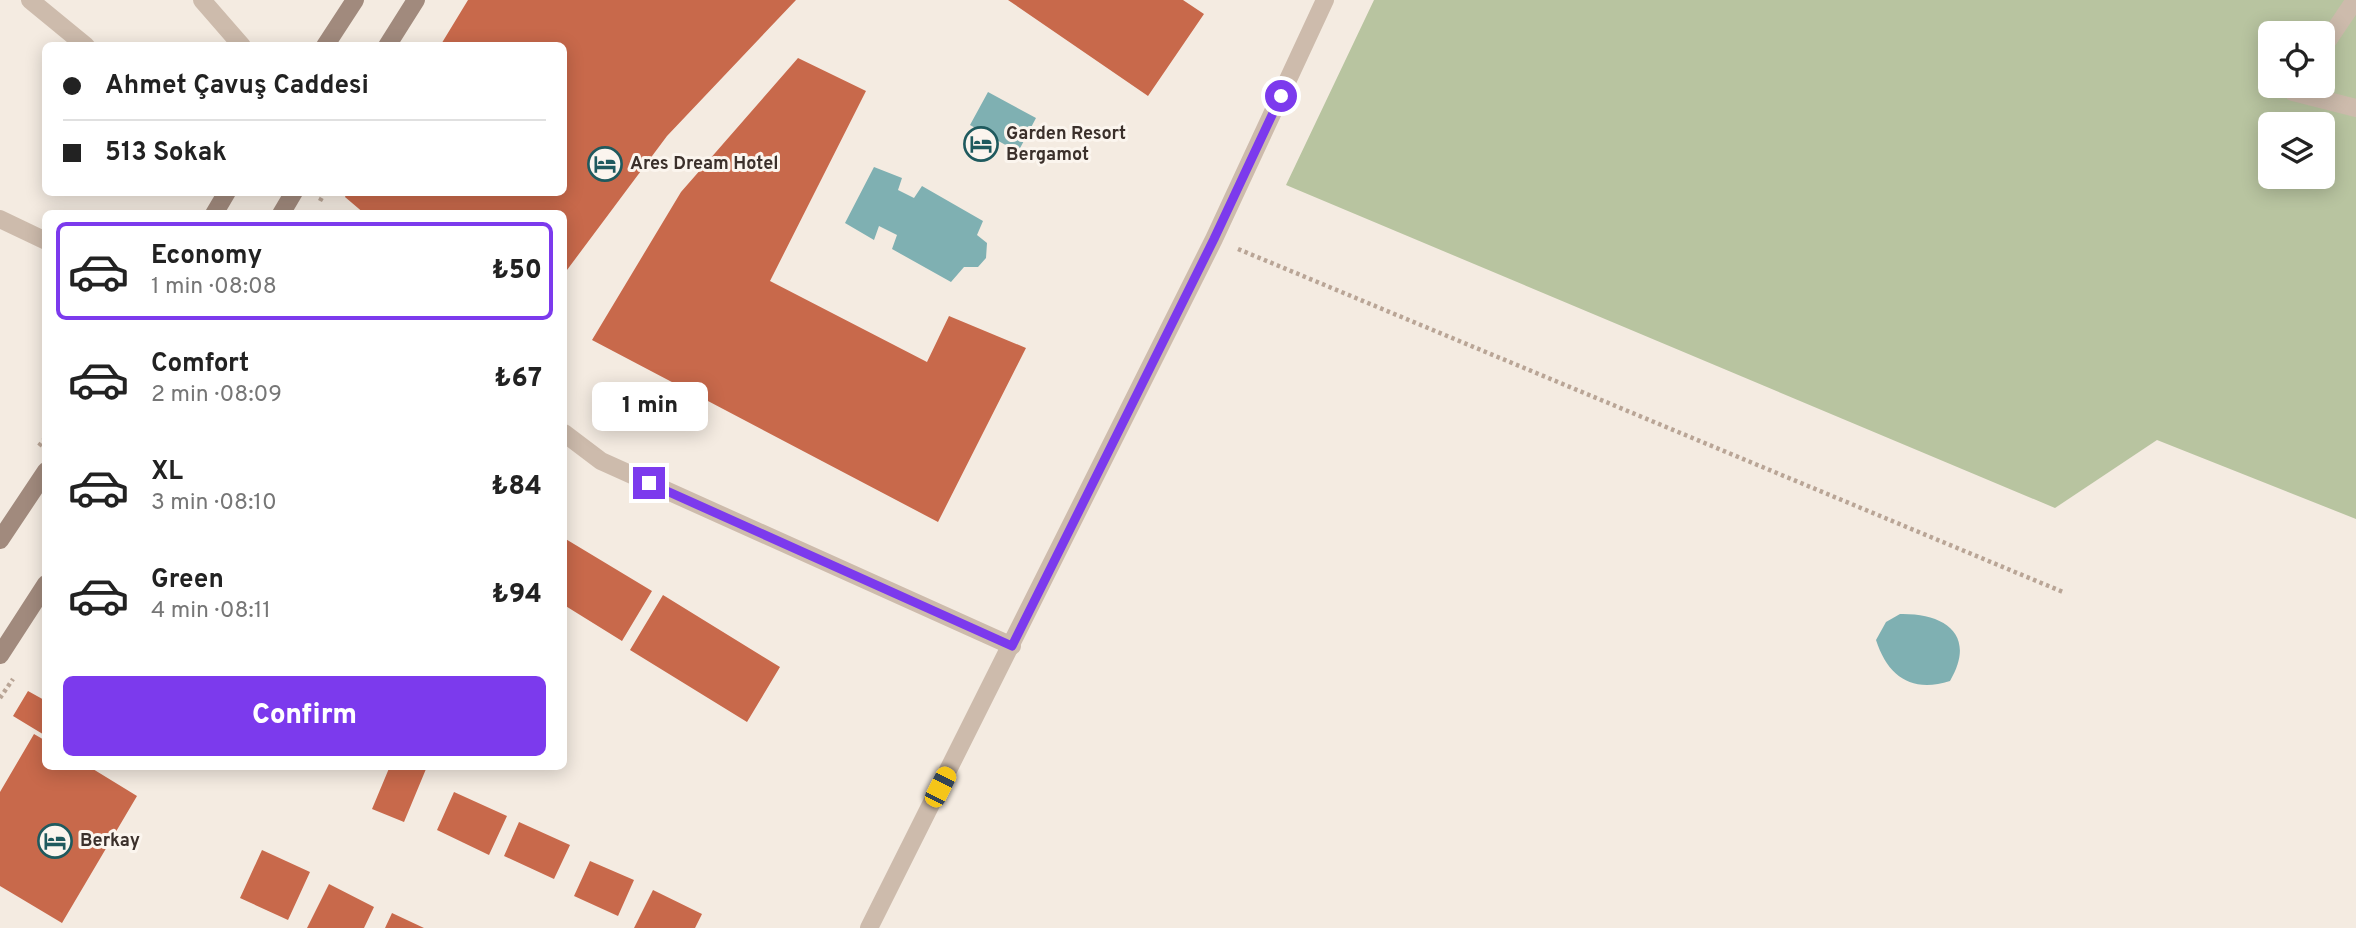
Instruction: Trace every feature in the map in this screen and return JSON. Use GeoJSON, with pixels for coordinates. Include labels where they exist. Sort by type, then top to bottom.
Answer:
{"type":"FeatureCollection","features":[{"type":"Feature","properties":{"kind":"main road"},"geometry":{"type":"LineString","coordinates":[[328,42],[355,0]]}},
{"type":"Feature","properties":{"kind":"main road"},"geometry":{"type":"LineString","coordinates":[[390,42],[416,0]]}},
{"type":"Feature","properties":{"kind":"main road"},"geometry":{"type":"LineString","coordinates":[[0,540],[42,477]]}},
{"type":"Feature","properties":{"kind":"main road"},"geometry":{"type":"LineString","coordinates":[[0,655],[42,590]]}},
{"type":"Feature","properties":{"kind":"street"},"geometry":{"type":"LineString","coordinates":[[30,0],[81,42]]}},
{"type":"Feature","properties":{"kind":"street"},"geometry":{"type":"LineString","coordinates":[[202,0],[239,42]]}},
{"type":"Feature","properties":{"kind":"street"},"geometry":{"type":"LineString","coordinates":[[869,928],[1214,239],[1325,0]]}},
{"type":"Feature","properties":{"kind":"street"},"geometry":{"type":"LineString","coordinates":[[2335,30],[2355,0]]}},
{"type":"Feature","properties":{"kind":"street"},"geometry":{"type":"LineString","coordinates":[[2324,98],[2356,108]]}},
{"type":"Feature","properties":{"kind":"street"},"geometry":{"type":"LineString","coordinates":[[0,219],[42,239]]}},
{"type":"Feature","properties":{"kind":"street"},"geometry":{"type":"LineString","coordinates":[[567,435],[601,461],[1012,646]]}},
{"type":"Feature","properties":{"kind":"path"},"geometry":{"type":"LineString","coordinates":[[1214,239],[2063,592]]}},
{"type":"Feature","properties":{"kind":"green space"},"geometry":{"type":"Polygon","coordinates":[[[1374,0],[2356,0],[2356,519],[2157,440],[2055,508],[1286,185],[1374,0]]]}},
{"type":"Feature","properties":{"kind":"water"},"geometry":{"type":"Polygon","coordinates":[[[988,92],[1036,118],[1018,152],[970,125],[988,92]]]}},
{"type":"Feature","properties":{"kind":"water"},"geometry":{"type":"Polygon","coordinates":[[[874,167],[902,178],[898,190],[914,198],[922,186],[983,221],[977,235],[987,243],[986,258],[978,267],[964,267],[951,282],[892,249],[897,235],[879,226],[874,240],[845,223],[874,167]]]}},
{"type":"Feature","properties":{"kind":"water"},"geometry":{"type":"Polygon","coordinates":[[[1900,614],[1931,618],[1952,630],[1958,639],[1960,651],[1950,681],[1924,685],[1913,683],[1903,679],[1887,664],[1876,640],[1886,622],[1900,614]]]}},
{"type":"Feature","properties":{"kind":"building","name":"Ares Dream Hotel"},"geometry":{"type":"Polygon","coordinates":[[[468,0],[796,0],[667,136],[567,270],[567,210],[360,210],[345,197],[567,196],[567,42],[442,42],[468,0]]]}},
{"type":"Feature","properties":{"kind":"building"},"geometry":{"type":"Polygon","coordinates":[[[1008,0],[1183,0],[1204,14],[1148,96],[1008,0]]]}},
{"type":"Feature","properties":{"kind":"building"},"geometry":{"type":"Polygon","coordinates":[[[798,58],[866,91],[770,281],[927,362],[949,316],[1026,348],[938,522],[592,340],[681,192],[798,58]]]}},
{"type":"Feature","properties":{"kind":"building"},"geometry":{"type":"Polygon","coordinates":[[[567,540],[652,591],[622,641],[567,607],[567,540]]]}},
{"type":"Feature","properties":{"kind":"building"},"geometry":{"type":"Polygon","coordinates":[[[663,595],[780,667],[747,722],[630,650],[663,595]]]}},
{"type":"Feature","properties":{"kind":"building"},"geometry":{"type":"Polygon","coordinates":[[[28,691],[42,699],[42,734],[13,716],[28,691]]]}},
{"type":"Feature","properties":{"kind":"building","name":"Berkay"},"geometry":{"type":"Polygon","coordinates":[[[34,734],[42,739],[42,770],[95,770],[137,796],[62,923],[0,886],[0,792],[34,734]]]}},
{"type":"Feature","properties":{"kind":"building"},"geometry":{"type":"Polygon","coordinates":[[[388,770],[426,770],[404,822],[372,809],[388,770]]]}},
{"type":"Feature","properties":{"kind":"building"},"geometry":{"type":"Polygon","coordinates":[[[454,792],[507,816],[489,855],[437,830],[454,792]]]}},
{"type":"Feature","properties":{"kind":"building"},"geometry":{"type":"Polygon","coordinates":[[[519,822],[570,845],[554,879],[504,856],[519,822]]]}},
{"type":"Feature","properties":{"kind":"building"},"geometry":{"type":"Polygon","coordinates":[[[262,850],[310,872],[288,920],[240,898],[262,850]]]}},
{"type":"Feature","properties":{"kind":"building"},"geometry":{"type":"Polygon","coordinates":[[[590,861],[634,880],[618,916],[574,896],[590,861]]]}},
{"type":"Feature","properties":{"kind":"building"},"geometry":{"type":"Polygon","coordinates":[[[329,884],[374,907],[364,928],[307,928],[329,884]]]}},
{"type":"Feature","properties":{"kind":"building"},"geometry":{"type":"Polygon","coordinates":[[[653,890],[702,914],[695,928],[634,928],[653,890]]]}},
{"type":"Feature","properties":{"kind":"building"},"geometry":{"type":"Polygon","coordinates":[[[392,913],[424,928],[385,928],[392,913]]]}},
{"type":"Feature","properties":{"kind":"place","name":"Garden Resort Bergamot"},"geometry":{"type":"Point","coordinates":[981,144]}},
{"type":"Feature","properties":{"kind":"place","name":"Ares Dream Hotel"},"geometry":{"type":"Point","coordinates":[605,164]}},
{"type":"Feature","properties":{"kind":"place","name":"Berkay"},"geometry":{"type":"Point","coordinates":[55,841]}},
{"type":"Feature","properties":{"kind":"route"},"geometry":{"type":"LineString","coordinates":[[649,483],[1012,646],[1214,239],[1281,96]]}}]}
